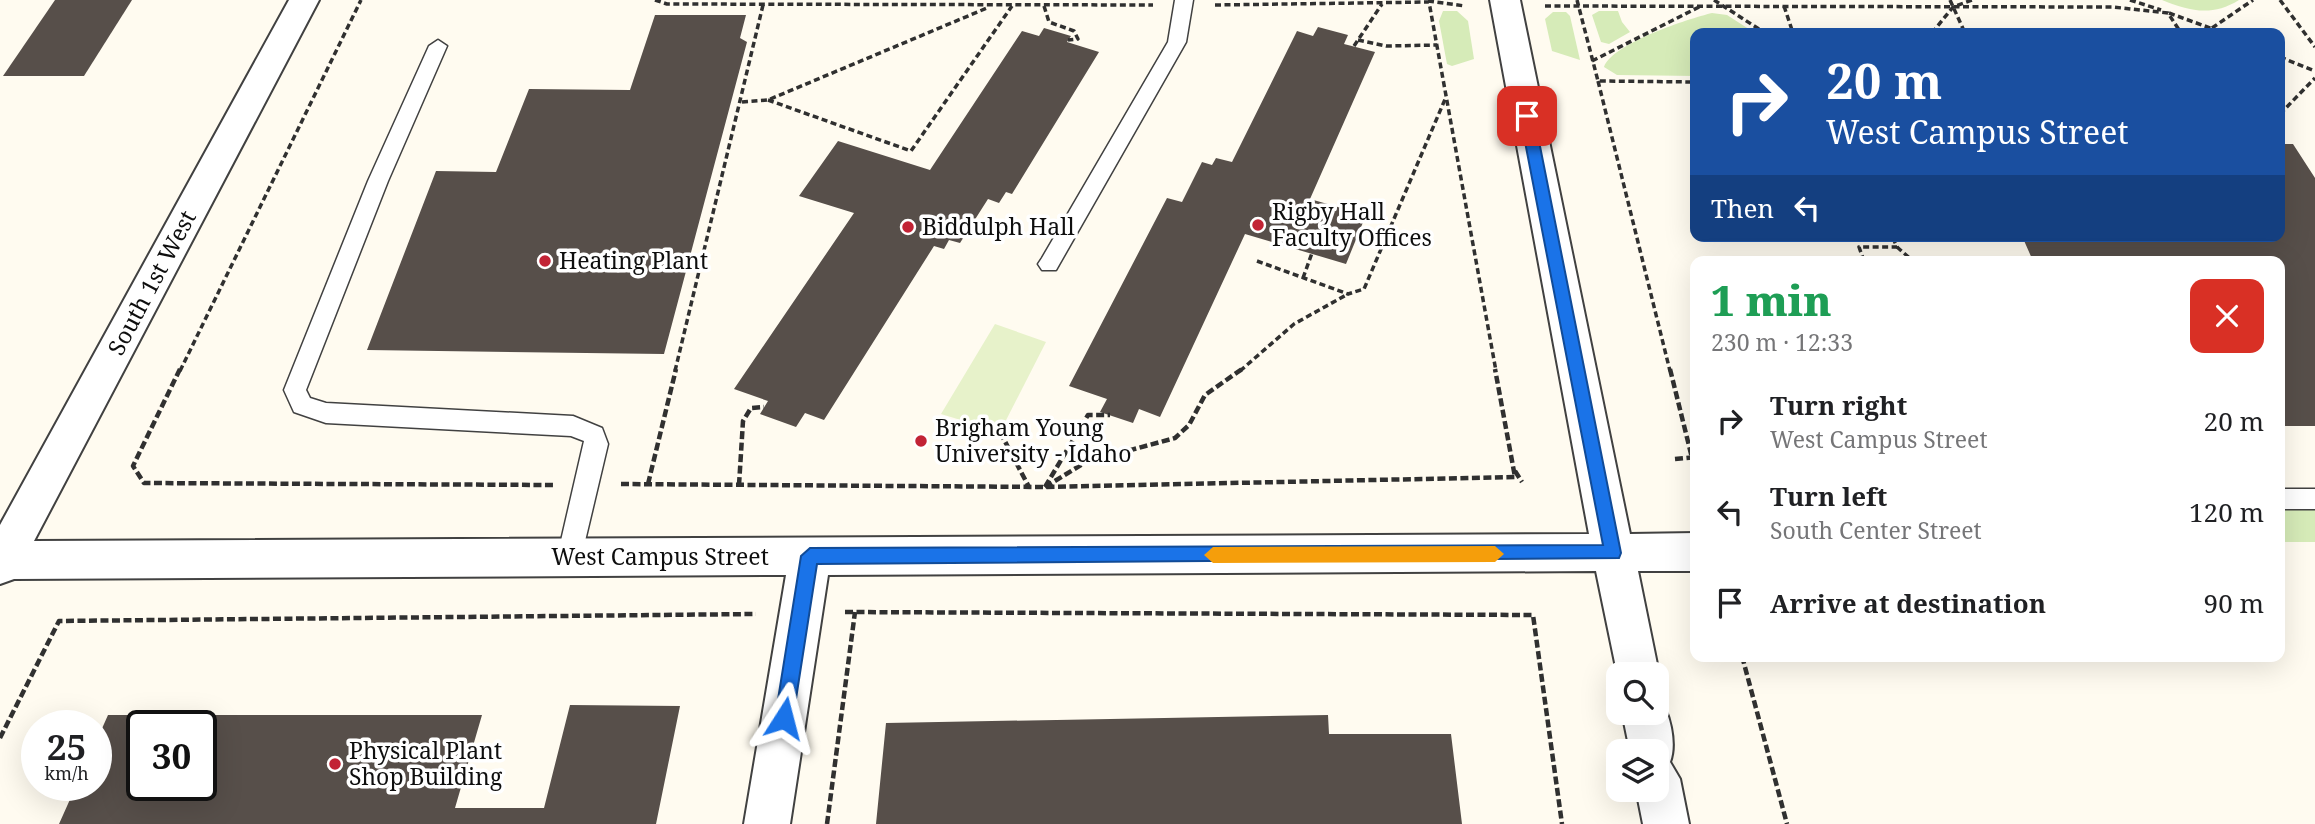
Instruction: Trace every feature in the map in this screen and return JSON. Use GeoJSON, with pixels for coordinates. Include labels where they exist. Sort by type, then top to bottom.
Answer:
{"type":"FeatureCollection","features":[{"type":"Feature","properties":{"kind":"street","name":"South 1st West"},"geometry":{"type":"LineString","coordinates":[[1,563],[304,0]]}},
{"type":"Feature","properties":{"kind":"street"},"geometry":{"type":"LineString","coordinates":[[1504,0],[1635,662]]}},
{"type":"Feature","properties":{"kind":"street","name":"West Campus Street"},"geometry":{"type":"LineString","coordinates":[[1,563],[1690,552]]}},
{"type":"Feature","properties":{"kind":"street"},"geometry":{"type":"LineString","coordinates":[[767,824],[810,556]]}},
{"type":"Feature","properties":{"kind":"street"},"geometry":{"type":"LineString","coordinates":[[1662,802],[1666,824]]}},
{"type":"Feature","properties":{"kind":"lane"},"geometry":{"type":"LineString","coordinates":[[1049,264],[1177,42],[1184,3]]}},
{"type":"Feature","properties":{"kind":"lane"},"geometry":{"type":"LineString","coordinates":[[438,46],[378,181],[295,390],[302,405],[326,413],[573,426],[594,435],[596,444],[569,558]]}},
{"type":"Feature","properties":{"kind":"lane"},"geometry":{"type":"LineString","coordinates":[[2285,499],[2315,499]]}},
{"type":"Feature","properties":{"kind":"path"},"geometry":{"type":"LineString","coordinates":[[655,0],[667,4],[991,6],[1023,3],[1044,6],[1428,1],[1465,6]]}},
{"type":"Feature","properties":{"kind":"path"},"geometry":{"type":"LineString","coordinates":[[1714,0],[1757,28]]}},
{"type":"Feature","properties":{"kind":"path"},"geometry":{"type":"LineString","coordinates":[[1950,0],[1963,28]]}},
{"type":"Feature","properties":{"kind":"path"},"geometry":{"type":"LineString","coordinates":[[1936,28],[1953,7],[1972,0]]}},
{"type":"Feature","properties":{"kind":"path"},"geometry":{"type":"LineString","coordinates":[[2130,0],[2212,28],[2253,0]]}},
{"type":"Feature","properties":{"kind":"path"},"geometry":{"type":"LineString","coordinates":[[2280,0],[2315,47]]}},
{"type":"Feature","properties":{"kind":"path"},"geometry":{"type":"LineString","coordinates":[[1044,487],[1515,477],[1428,1]]}},
{"type":"Feature","properties":{"kind":"path"},"geometry":{"type":"LineString","coordinates":[[1545,6],[1578,2],[2113,8],[2168,13]]}},
{"type":"Feature","properties":{"kind":"path"},"geometry":{"type":"LineString","coordinates":[[1578,2],[1690,445]]}},
{"type":"Feature","properties":{"kind":"path"},"geometry":{"type":"LineString","coordinates":[[1353,46],[1383,3]]}},
{"type":"Feature","properties":{"kind":"path"},"geometry":{"type":"LineString","coordinates":[[648,484],[742,102],[763,5]]}},
{"type":"Feature","properties":{"kind":"path"},"geometry":{"type":"LineString","coordinates":[[1592,61],[1703,5]]}},
{"type":"Feature","properties":{"kind":"path"},"geometry":{"type":"LineString","coordinates":[[742,102],[768,100],[991,6]]}},
{"type":"Feature","properties":{"kind":"path"},"geometry":{"type":"LineString","coordinates":[[768,100],[911,151],[1013,6]]}},
{"type":"Feature","properties":{"kind":"path"},"geometry":{"type":"LineString","coordinates":[[1044,6],[1049,22],[1074,31],[1078,39],[1068,40]]}},
{"type":"Feature","properties":{"kind":"path"},"geometry":{"type":"LineString","coordinates":[[1784,6],[1791,28]]}},
{"type":"Feature","properties":{"kind":"path"},"geometry":{"type":"LineString","coordinates":[[2168,13],[2178,28]]}},
{"type":"Feature","properties":{"kind":"path"},"geometry":{"type":"LineString","coordinates":[[1358,40],[1386,46],[1437,45]]}},
{"type":"Feature","properties":{"kind":"path"},"geometry":{"type":"LineString","coordinates":[[2285,59],[2315,71]]}},
{"type":"Feature","properties":{"kind":"path"},"geometry":{"type":"LineString","coordinates":[[2285,109],[2315,78]]}},
{"type":"Feature","properties":{"kind":"path"},"geometry":{"type":"LineString","coordinates":[[1598,81],[1690,82]]}},
{"type":"Feature","properties":{"kind":"path"},"geometry":{"type":"LineString","coordinates":[[1044,487],[1086,462],[1175,438],[1189,425],[1205,395],[1258,358],[1294,324],[1348,294],[1364,289],[1446,96]]}},
{"type":"Feature","properties":{"kind":"path"},"geometry":{"type":"LineString","coordinates":[[1895,242],[1907,256]]}},
{"type":"Feature","properties":{"kind":"path"},"geometry":{"type":"LineString","coordinates":[[1862,256],[1858,247],[1897,247]]}},
{"type":"Feature","properties":{"kind":"path"},"geometry":{"type":"LineString","coordinates":[[1303,278],[1312,253]]}},
{"type":"Feature","properties":{"kind":"path"},"geometry":{"type":"LineString","coordinates":[[1257,261],[1348,294]]}},
{"type":"Feature","properties":{"kind":"path"},"geometry":{"type":"LineString","coordinates":[[739,485],[743,421],[751,408],[764,407]]}},
{"type":"Feature","properties":{"kind":"path"},"geometry":{"type":"LineString","coordinates":[[1044,487],[1088,415],[1110,415]]}},
{"type":"Feature","properties":{"kind":"path"},"geometry":{"type":"LineString","coordinates":[[1000,432],[1029,487]]}},
{"type":"Feature","properties":{"kind":"path"},"geometry":{"type":"LineString","coordinates":[[1675,459],[1690,457]]}},
{"type":"Feature","properties":{"kind":"path"},"geometry":{"type":"LineString","coordinates":[[1514,467],[1522,482]]}},
{"type":"Feature","properties":{"kind":"path"},"geometry":{"type":"LineString","coordinates":[[0,738],[59,621],[552,618],[801,612],[1533,615],[1563,824]]}},
{"type":"Feature","properties":{"kind":"path"},"geometry":{"type":"LineString","coordinates":[[827,824],[855,612]]}},
{"type":"Feature","properties":{"kind":"path"},"geometry":{"type":"LineString","coordinates":[[1744,662],[1787,824]]}},
{"type":"Feature","properties":{"kind":"green space"},"geometry":{"type":"Polygon","coordinates":[[[2162,0],[2239,0],[2219,9],[2200,10],[2162,0]]]}},
{"type":"Feature","properties":{"kind":"green space"},"geometry":{"type":"Polygon","coordinates":[[[1443,11],[1457,11],[1468,21],[1474,59],[1452,66],[1447,64],[1439,21],[1443,11]]]}},
{"type":"Feature","properties":{"kind":"green space"},"geometry":{"type":"Polygon","coordinates":[[[1599,11],[1618,11],[1630,32],[1609,44],[1601,42],[1592,15],[1599,11]]]}},
{"type":"Feature","properties":{"kind":"green space"},"geometry":{"type":"Polygon","coordinates":[[[1553,12],[1566,12],[1570,16],[1580,60],[1552,51],[1545,19],[1553,12]]]}},
{"type":"Feature","properties":{"kind":"green space"},"geometry":{"type":"Polygon","coordinates":[[[1712,13],[1727,15],[1747,28],[1690,28],[1690,76],[1617,75],[1604,67],[1621,49],[1670,26],[1712,13]]]}},
{"type":"Feature","properties":{"kind":"green space"},"geometry":{"type":"Polygon","coordinates":[[[995,324],[1046,342],[1000,432],[941,414],[995,324]]]}},
{"type":"Feature","properties":{"kind":"green space"},"geometry":{"type":"Polygon","coordinates":[[[2285,508],[2315,508],[2315,542],[2285,542],[2285,508]]]}},
{"type":"Feature","properties":{"kind":"building"},"geometry":{"type":"Polygon","coordinates":[[[55,0],[132,0],[84,76],[3,76],[55,0]]]}},
{"type":"Feature","properties":{"kind":"building","name":"Heating Plant"},"geometry":{"type":"Polygon","coordinates":[[[655,15],[746,15],[740,38],[747,42],[664,354],[367,350],[436,171],[496,172],[529,89],[630,90],[655,15]]]}},
{"type":"Feature","properties":{"kind":"building","name":"Rigby Hall Faculty Offices"},"geometry":{"type":"Polygon","coordinates":[[[1318,27],[1348,35],[1344,44],[1375,52],[1310,199],[1366,215],[1346,264],[1245,234],[1160,417],[1139,409],[1133,423],[1100,412],[1107,399],[1069,386],[1167,198],[1182,202],[1202,162],[1212,165],[1216,158],[1232,162],[1297,31],[1313,36],[1318,27]]]}},
{"type":"Feature","properties":{"kind":"building","name":"Biddulph Hall"},"geometry":{"type":"Polygon","coordinates":[[[1044,28],[1071,36],[1067,42],[1099,52],[1012,194],[1006,192],[999,203],[988,199],[960,243],[949,240],[944,249],[934,246],[824,420],[805,413],[796,427],[760,414],[768,401],[734,389],[854,213],[799,196],[838,141],[930,170],[1022,31],[1039,36],[1044,28]]]}},
{"type":"Feature","properties":{"kind":"building"},"geometry":{"type":"Polygon","coordinates":[[[2285,144],[2293,144],[2315,178],[2315,426],[2285,426],[2285,256],[2031,256],[2025,242],[2285,242],[2285,144]]]}},
{"type":"Feature","properties":{"kind":"building","name":"Physical Plant Shop Building"},"geometry":{"type":"Polygon","coordinates":[[[570,705],[680,706],[656,824],[59,824],[69,801],[112,801],[112,715],[126,715],[126,801],[217,801],[217,715],[482,715],[455,808],[544,808],[570,705]]]}},
{"type":"Feature","properties":{"kind":"building"},"geometry":{"type":"Polygon","coordinates":[[[1328,715],[1329,734],[1451,734],[1462,824],[876,824],[886,723],[1328,715]]]}},
{"type":"Feature","properties":{"kind":"slow traffic"},"geometry":{"type":"LineString","coordinates":[[1213,555],[1495,554]]}},
{"type":"Feature","properties":{"kind":"place","name":"Rigby Hall Faculty Offices"},"geometry":{"type":"Point","coordinates":[1258,225]}},
{"type":"Feature","properties":{"kind":"place","name":"Biddulph Hall"},"geometry":{"type":"Point","coordinates":[908,227]}},
{"type":"Feature","properties":{"kind":"place","name":"Heating Plant"},"geometry":{"type":"Point","coordinates":[545,261]}},
{"type":"Feature","properties":{"kind":"place","name":"Brigham Young University - Idaho"},"geometry":{"type":"Point","coordinates":[921,441]}},
{"type":"Feature","properties":{"kind":"place","name":"Physical Plant Shop Building"},"geometry":{"type":"Point","coordinates":[335,764]}},
{"type":"Feature","properties":{"kind":"route"},"geometry":{"type":"LineString","coordinates":[[784,718],[810,556],[1613,553],[1527,116]]}}]}
